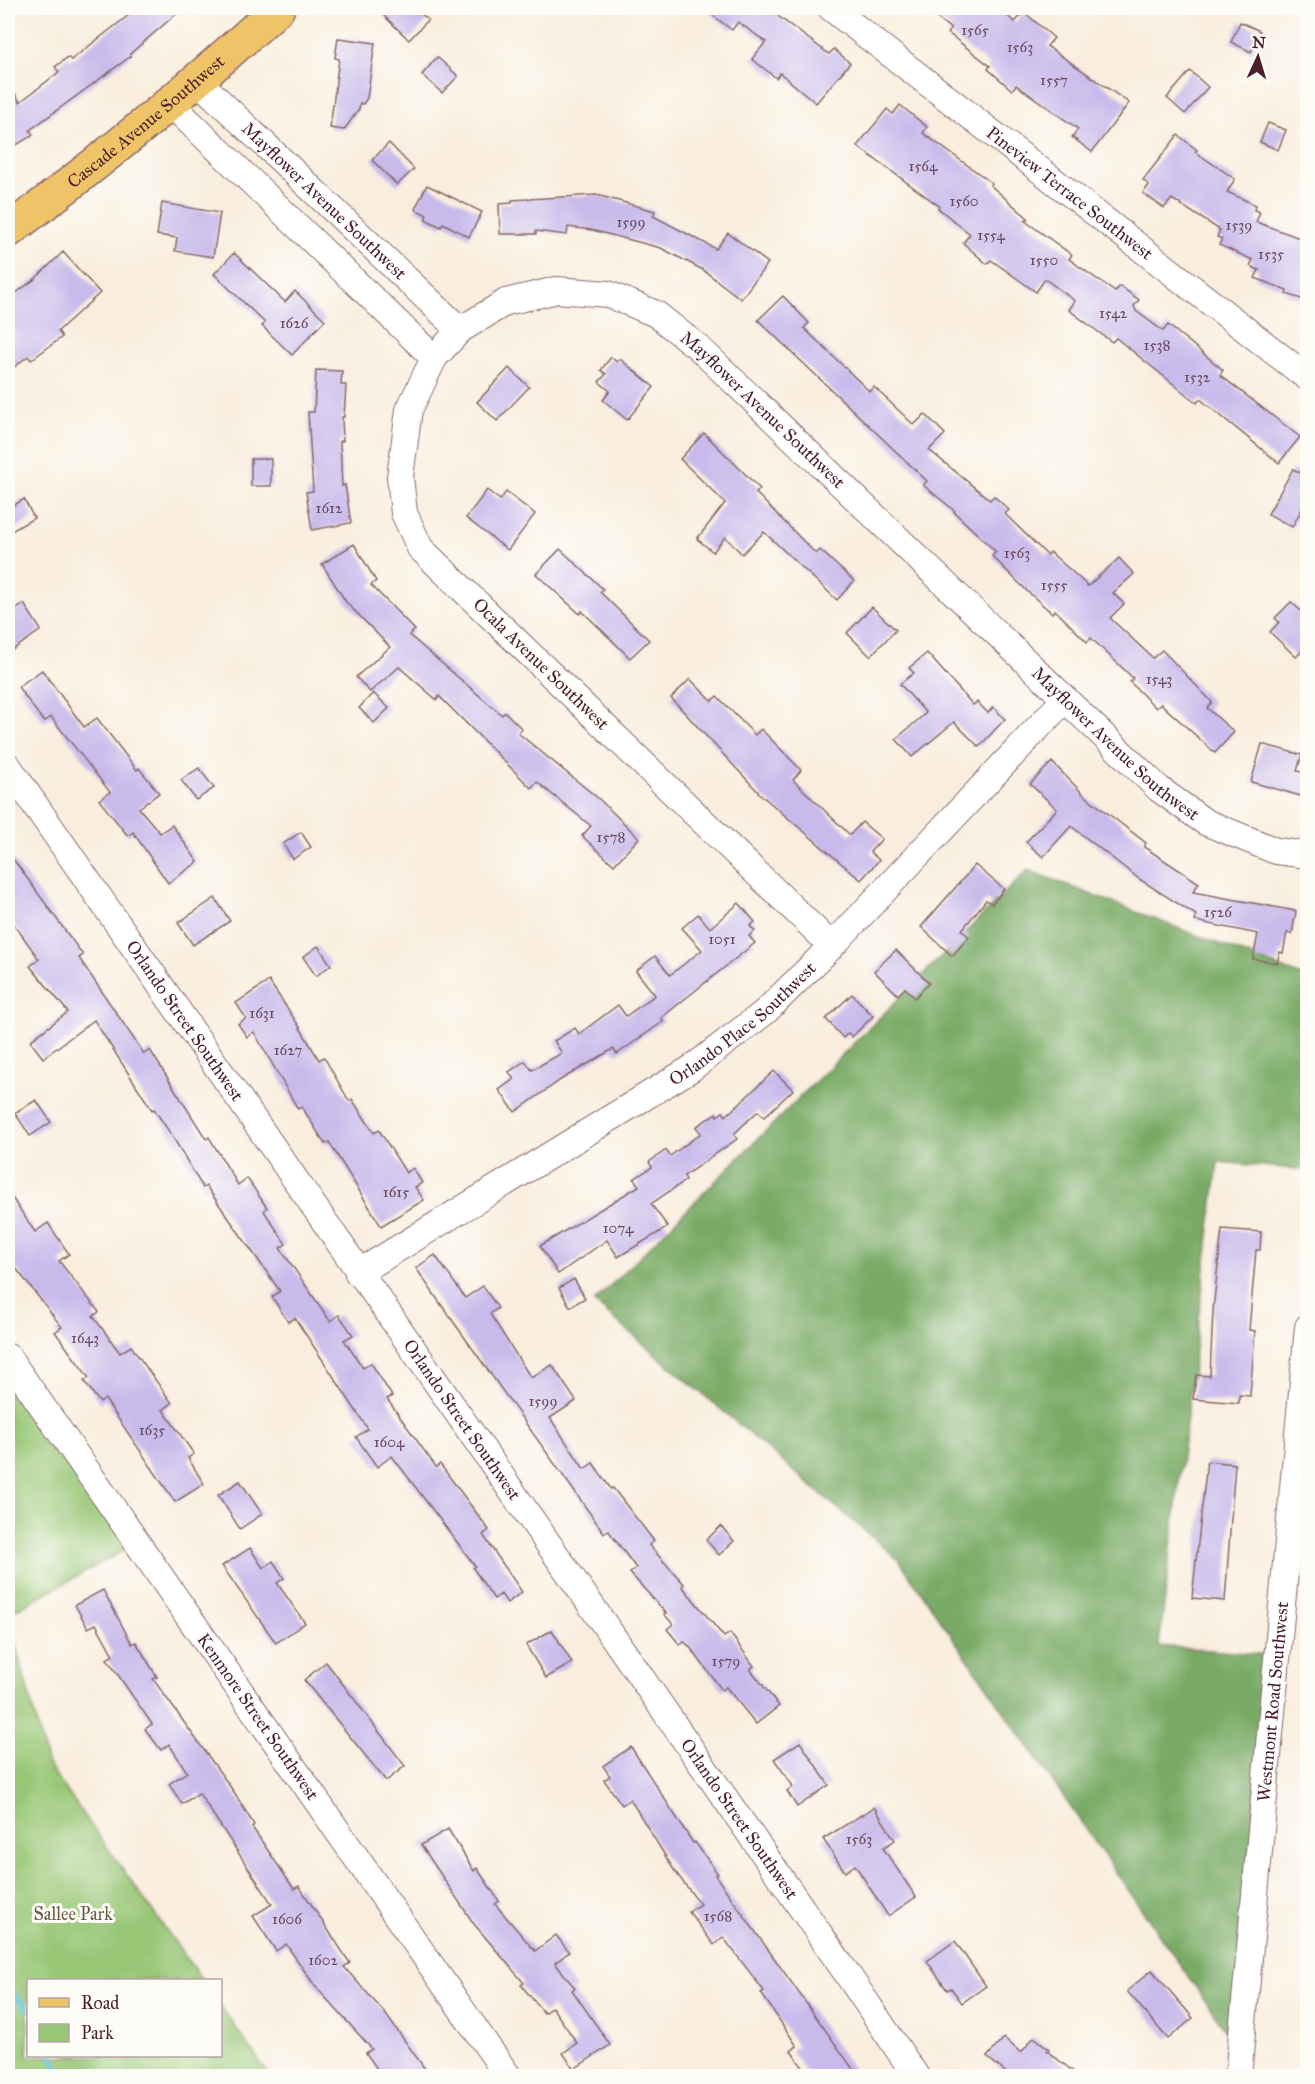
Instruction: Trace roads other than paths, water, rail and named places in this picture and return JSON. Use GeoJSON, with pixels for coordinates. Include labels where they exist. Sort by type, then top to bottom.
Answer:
{"type":"FeatureCollection","features":[{"type":"Feature","properties":{"kind":"main road","name":"Cascade Avenue Southwest"},"geometry":{"type":"LineString","coordinates":[[8,231],[86,173],[171,104],[278,8]]}},
{"type":"Feature","properties":{"kind":"street","name":"Pineview Terrace Southwest"},"geometry":{"type":"LineString","coordinates":[[831,8],[1308,378]]}},
{"type":"Feature","properties":{"kind":"street","name":"Mayflower Avenue Southwest"},"geometry":{"type":"LineString","coordinates":[[198,81],[460,330],[506,302],[557,290],[608,294],[656,314],[699,348],[1159,789],[1205,822],[1276,851],[1308,855]]}},
{"type":"Feature","properties":{"kind":"street","name":"Mayflower Avenue Southwest"},"geometry":{"type":"LineString","coordinates":[[171,104],[434,358]]}},
{"type":"Feature","properties":{"kind":"street","name":"Ocala Avenue Southwest"},"geometry":{"type":"LineString","coordinates":[[460,330],[434,358],[409,410],[400,477],[404,513],[420,548],[832,946]]}},
{"type":"Feature","properties":{"kind":"street","name":"Orlando Place Southwest"},"geometry":{"type":"LineString","coordinates":[[358,1273],[692,1068],[765,1012],[832,946],[1065,699]]}},
{"type":"Feature","properties":{"kind":"street","name":"Orlando Street Southwest"},"geometry":{"type":"LineString","coordinates":[[8,766],[916,2076]]}},
{"type":"Feature","properties":{"kind":"street","name":"Westmont Road Southwest"},"geometry":{"type":"LineString","coordinates":[[1238,2076],[1308,1327]]}},
{"type":"Feature","properties":{"kind":"street","name":"Kenmore Street Southwest"},"geometry":{"type":"LineString","coordinates":[[8,1357],[508,2076]]}},
{"type":"Feature","properties":{"kind":"waterway"},"geometry":{"type":"LineString","coordinates":[[8,1989],[27,2008]]}},
{"type":"Feature","properties":{"kind":"waterway"},"geometry":{"type":"LineString","coordinates":[[53,2057],[59,2076]]}},
{"type":"Feature","properties":{"kind":"park label","name":"Sallee Park"},"geometry":{"type":"Point","coordinates":[73,1914]}}]}
